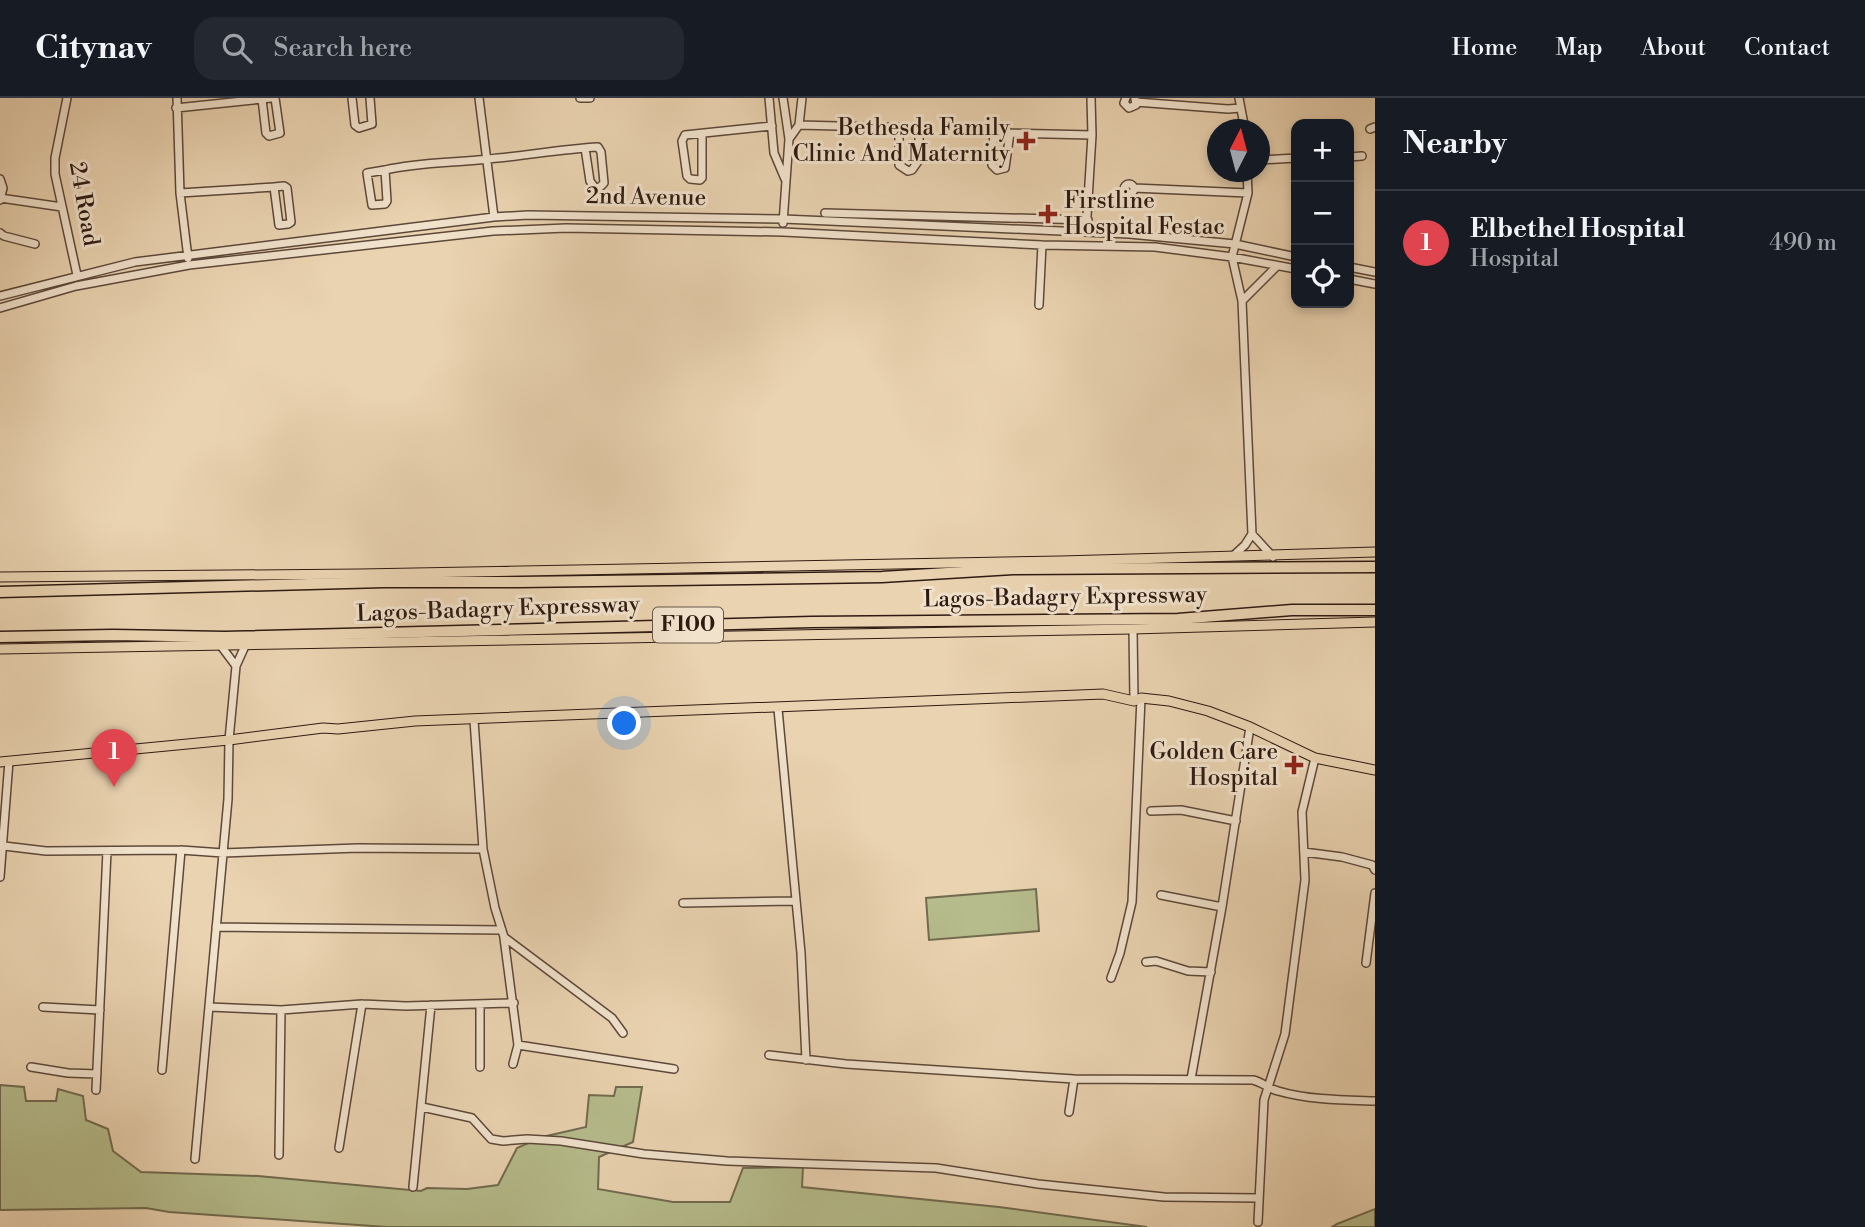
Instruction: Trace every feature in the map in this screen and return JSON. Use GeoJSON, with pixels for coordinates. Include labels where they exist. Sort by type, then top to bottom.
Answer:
{"type":"FeatureCollection","features":[{"type":"Feature","properties":{"kind":"highway","name":"Lagos-Badagry Expressway"},"geometry":{"type":"LineString","coordinates":[[0,592],[384,582],[882,577],[1013,569],[1375,567]]}},
{"type":"Feature","properties":{"kind":"highway","name":"Lagos-Badagry Expressway"},"geometry":{"type":"LineString","coordinates":[[0,637],[225,637],[785,622],[1178,619],[1292,610],[1375,610]]}},
{"type":"Feature","properties":{"kind":"main road","name":"Lagos-Badagry Expressway"},"geometry":{"type":"LineString","coordinates":[[0,577],[1273,557],[1375,552]]}},
{"type":"Feature","properties":{"kind":"main road","name":"Lagos-Badagry Expressway"},"geometry":{"type":"LineString","coordinates":[[0,649],[1133,629],[1375,622]]}},
{"type":"Feature","properties":{"kind":"main road"},"geometry":{"type":"LineString","coordinates":[[5,764],[229,743],[323,728],[338,729],[415,721],[656,710],[778,709],[1103,694],[1138,700],[1169,701],[1189,706],[1250,727],[1315,758],[1375,770]]}},
{"type":"Feature","properties":{"kind":"street","name":"24 Road"},"geometry":{"type":"LineString","coordinates":[[67,98],[55,158],[57,189],[77,275]]}},
{"type":"Feature","properties":{"kind":"street"},"geometry":{"type":"LineString","coordinates":[[177,98],[180,193],[189,265]]}},
{"type":"Feature","properties":{"kind":"street"},"geometry":{"type":"LineString","coordinates":[[176,108],[262,99],[273,98],[280,133],[269,136],[266,133],[262,99]]}},
{"type":"Feature","properties":{"kind":"street"},"geometry":{"type":"LineString","coordinates":[[352,98],[355,125],[359,128],[372,124],[370,98]]}},
{"type":"Feature","properties":{"kind":"street"},"geometry":{"type":"LineString","coordinates":[[480,98],[494,217]]}},
{"type":"Feature","properties":{"kind":"street"},"geometry":{"type":"LineString","coordinates":[[580,98],[590,98]]}},
{"type":"Feature","properties":{"kind":"street"},"geometry":{"type":"LineString","coordinates":[[769,98],[775,153],[786,181]]}},
{"type":"Feature","properties":{"kind":"street"},"geometry":{"type":"LineString","coordinates":[[783,98],[789,139],[783,232]]}},
{"type":"Feature","properties":{"kind":"street"},"geometry":{"type":"LineString","coordinates":[[789,139],[799,125],[802,98]]}},
{"type":"Feature","properties":{"kind":"street"},"geometry":{"type":"LineString","coordinates":[[1086,232],[1092,135],[1091,98]]}},
{"type":"Feature","properties":{"kind":"street"},"geometry":{"type":"LineString","coordinates":[[1126,98],[1126,107],[1134,107],[1135,100],[1240,108]]}},
{"type":"Feature","properties":{"kind":"street"},"geometry":{"type":"LineString","coordinates":[[1239,98],[1242,119]]}},
{"type":"Feature","properties":{"kind":"street"},"geometry":{"type":"LineString","coordinates":[[799,125],[914,128],[919,132],[919,160],[912,170],[908,171],[899,165],[899,136],[903,128]]}},
{"type":"Feature","properties":{"kind":"street"},"geometry":{"type":"LineString","coordinates":[[702,134],[702,178],[690,179],[687,176],[682,141],[685,135],[772,126]]}},
{"type":"Feature","properties":{"kind":"street"},"geometry":{"type":"LineString","coordinates":[[1010,133],[1008,162],[1005,168],[997,170],[992,166],[992,139],[1000,129],[1010,133],[1092,135]]}},
{"type":"Feature","properties":{"kind":"street"},"geometry":{"type":"LineString","coordinates":[[384,170],[387,201],[372,205],[367,173],[384,170],[430,162],[487,160],[585,148],[598,147],[604,183],[600,187],[595,188],[590,181],[585,148]]}},
{"type":"Feature","properties":{"kind":"street"},"geometry":{"type":"LineString","coordinates":[[1354,157],[1362,156]]}},
{"type":"Feature","properties":{"kind":"street"},"geometry":{"type":"LineString","coordinates":[[1270,159],[1291,158]]}},
{"type":"Feature","properties":{"kind":"street"},"geometry":{"type":"LineString","coordinates":[[0,179],[3,188],[0,199],[62,207]]}},
{"type":"Feature","properties":{"kind":"street"},"geometry":{"type":"LineString","coordinates":[[1232,557],[1252,534],[1242,301],[1232,257],[1248,193],[1247,182]]}},
{"type":"Feature","properties":{"kind":"street"},"geometry":{"type":"LineString","coordinates":[[180,193],[274,187],[287,188],[290,224],[277,223],[274,187]]}},
{"type":"Feature","properties":{"kind":"street"},"geometry":{"type":"LineString","coordinates":[[1134,188],[1248,193]]}},
{"type":"Feature","properties":{"kind":"street"},"geometry":{"type":"LineString","coordinates":[[825,213],[1088,220]]}},
{"type":"Feature","properties":{"kind":"street","name":"2nd Avenue"},"geometry":{"type":"LineString","coordinates":[[0,296],[135,262],[494,217],[561,215],[783,219],[1086,232],[1236,244],[1291,256]]}},
{"type":"Feature","properties":{"kind":"street","name":"2nd Avenue"},"geometry":{"type":"LineString","coordinates":[[0,308],[76,286],[189,265],[493,231],[566,228],[783,232],[1042,245],[1155,247],[1291,268]]}},
{"type":"Feature","properties":{"kind":"street"},"geometry":{"type":"LineString","coordinates":[[0,233],[35,244]]}},
{"type":"Feature","properties":{"kind":"street"},"geometry":{"type":"LineString","coordinates":[[1039,305],[1042,245]]}},
{"type":"Feature","properties":{"kind":"street"},"geometry":{"type":"LineString","coordinates":[[1242,301],[1277,266]]}},
{"type":"Feature","properties":{"kind":"street"},"geometry":{"type":"LineString","coordinates":[[1354,268],[1375,272]]}},
{"type":"Feature","properties":{"kind":"street"},"geometry":{"type":"LineString","coordinates":[[1354,280],[1375,284]]}},
{"type":"Feature","properties":{"kind":"street"},"geometry":{"type":"LineString","coordinates":[[1252,534],[1273,557]]}},
{"type":"Feature","properties":{"kind":"street"},"geometry":{"type":"LineString","coordinates":[[1111,978],[1132,902],[1138,700],[1133,629]]}},
{"type":"Feature","properties":{"kind":"street"},"geometry":{"type":"LineString","coordinates":[[221,646],[236,666]]}},
{"type":"Feature","properties":{"kind":"street"},"geometry":{"type":"LineString","coordinates":[[195,1159],[228,799],[229,743],[236,666],[245,646]]}},
{"type":"Feature","properties":{"kind":"street"},"geometry":{"type":"LineString","coordinates":[[778,709],[803,978],[806,1060]]}},
{"type":"Feature","properties":{"kind":"street"},"geometry":{"type":"LineString","coordinates":[[474,720],[483,849],[503,933],[514,1003],[518,1045],[513,1065]]}},
{"type":"Feature","properties":{"kind":"street"},"geometry":{"type":"LineString","coordinates":[[1191,1079],[1222,907],[1250,727]]}},
{"type":"Feature","properties":{"kind":"street"},"geometry":{"type":"LineString","coordinates":[[1258,1222],[1264,1100],[1285,1034],[1303,907],[1306,865],[1302,812],[1315,758]]}},
{"type":"Feature","properties":{"kind":"street"},"geometry":{"type":"LineString","coordinates":[[0,877],[4,846],[5,764]]}},
{"type":"Feature","properties":{"kind":"street"},"geometry":{"type":"LineString","coordinates":[[1151,811],[1181,810],[1236,821]]}},
{"type":"Feature","properties":{"kind":"street"},"geometry":{"type":"LineString","coordinates":[[4,846],[46,851],[181,850],[223,853],[358,848],[483,849]]}},
{"type":"Feature","properties":{"kind":"street"},"geometry":{"type":"LineString","coordinates":[[162,1070],[181,850]]}},
{"type":"Feature","properties":{"kind":"street"},"geometry":{"type":"LineString","coordinates":[[96,1090],[107,851]]}},
{"type":"Feature","properties":{"kind":"street"},"geometry":{"type":"LineString","coordinates":[[1304,852],[1342,857],[1372,865],[1375,870]]}},
{"type":"Feature","properties":{"kind":"street"},"geometry":{"type":"LineString","coordinates":[[1366,963],[1375,893]]}},
{"type":"Feature","properties":{"kind":"street"},"geometry":{"type":"LineString","coordinates":[[1161,895],[1222,907]]}},
{"type":"Feature","properties":{"kind":"street"},"geometry":{"type":"LineString","coordinates":[[682,903],[796,901]]}},
{"type":"Feature","properties":{"kind":"street"},"geometry":{"type":"LineString","coordinates":[[216,927],[503,933],[612,1018],[623,1033]]}},
{"type":"Feature","properties":{"kind":"street"},"geometry":{"type":"LineString","coordinates":[[1146,962],[1156,961],[1188,971],[1211,972]]}},
{"type":"Feature","properties":{"kind":"street"},"geometry":{"type":"LineString","coordinates":[[209,1007],[281,1010],[362,1004],[514,1003]]}},
{"type":"Feature","properties":{"kind":"street"},"geometry":{"type":"LineString","coordinates":[[339,1148],[362,1004]]}},
{"type":"Feature","properties":{"kind":"street"},"geometry":{"type":"LineString","coordinates":[[412,1187],[431,1005]]}},
{"type":"Feature","properties":{"kind":"street"},"geometry":{"type":"LineString","coordinates":[[480,1005],[480,1067]]}},
{"type":"Feature","properties":{"kind":"street"},"geometry":{"type":"LineString","coordinates":[[43,1007],[100,1010]]}},
{"type":"Feature","properties":{"kind":"street"},"geometry":{"type":"LineString","coordinates":[[279,1155],[281,1010]]}},
{"type":"Feature","properties":{"kind":"street"},"geometry":{"type":"LineString","coordinates":[[518,1045],[674,1069]]}},
{"type":"Feature","properties":{"kind":"street"},"geometry":{"type":"LineString","coordinates":[[769,1055],[1074,1080],[1253,1080],[1276,1091],[1328,1099],[1375,1101]]}},
{"type":"Feature","properties":{"kind":"street"},"geometry":{"type":"LineString","coordinates":[[31,1067],[97,1074]]}},
{"type":"Feature","properties":{"kind":"street"},"geometry":{"type":"LineString","coordinates":[[1069,1112],[1074,1080]]}},
{"type":"Feature","properties":{"kind":"street"},"geometry":{"type":"LineString","coordinates":[[422,1107],[472,1118],[491,1139],[503,1141],[561,1141],[644,1154],[727,1161],[936,1168],[1038,1184],[1164,1197],[1258,1198]]}},
{"type":"Feature","properties":{"kind":"green space"},"geometry":{"type":"Polygon","coordinates":[[[1036,889],[1039,931],[929,940],[926,898],[1036,889]]]}},
{"type":"Feature","properties":{"kind":"green space"},"geometry":{"type":"Polygon","coordinates":[[[0,1085],[24,1087],[26,1101],[56,1101],[58,1089],[83,1096],[86,1120],[108,1129],[113,1151],[141,1172],[258,1176],[421,1191],[427,1188],[467,1189],[498,1185],[517,1148],[542,1137],[586,1127],[589,1095],[614,1096],[616,1087],[642,1087],[633,1142],[599,1157],[598,1189],[673,1202],[730,1202],[743,1168],[803,1167],[802,1187],[999,1207],[1147,1227],[387,1227],[169,1212],[146,1208],[0,1210],[0,1085]]]}},
{"type":"Feature","properties":{"kind":"green space"},"geometry":{"type":"Polygon","coordinates":[[[1375,1209],[1375,1227],[1332,1227],[1337,1224],[1375,1209]]]}},
{"type":"Feature","properties":{"kind":"place","name":"Bethesda Family Clinic And Maternity"},"geometry":{"type":"Point","coordinates":[1026,141]}},
{"type":"Feature","properties":{"kind":"place","name":"Firstline Hospital Festac"},"geometry":{"type":"Point","coordinates":[1048,214]}},
{"type":"Feature","properties":{"kind":"place","name":"Golden Care Hospital"},"geometry":{"type":"Point","coordinates":[1294,765]}},
{"type":"Feature","properties":{"kind":"place","name":"Elbethel Hospital"},"geometry":{"type":"Point","coordinates":[114,787]}}]}
